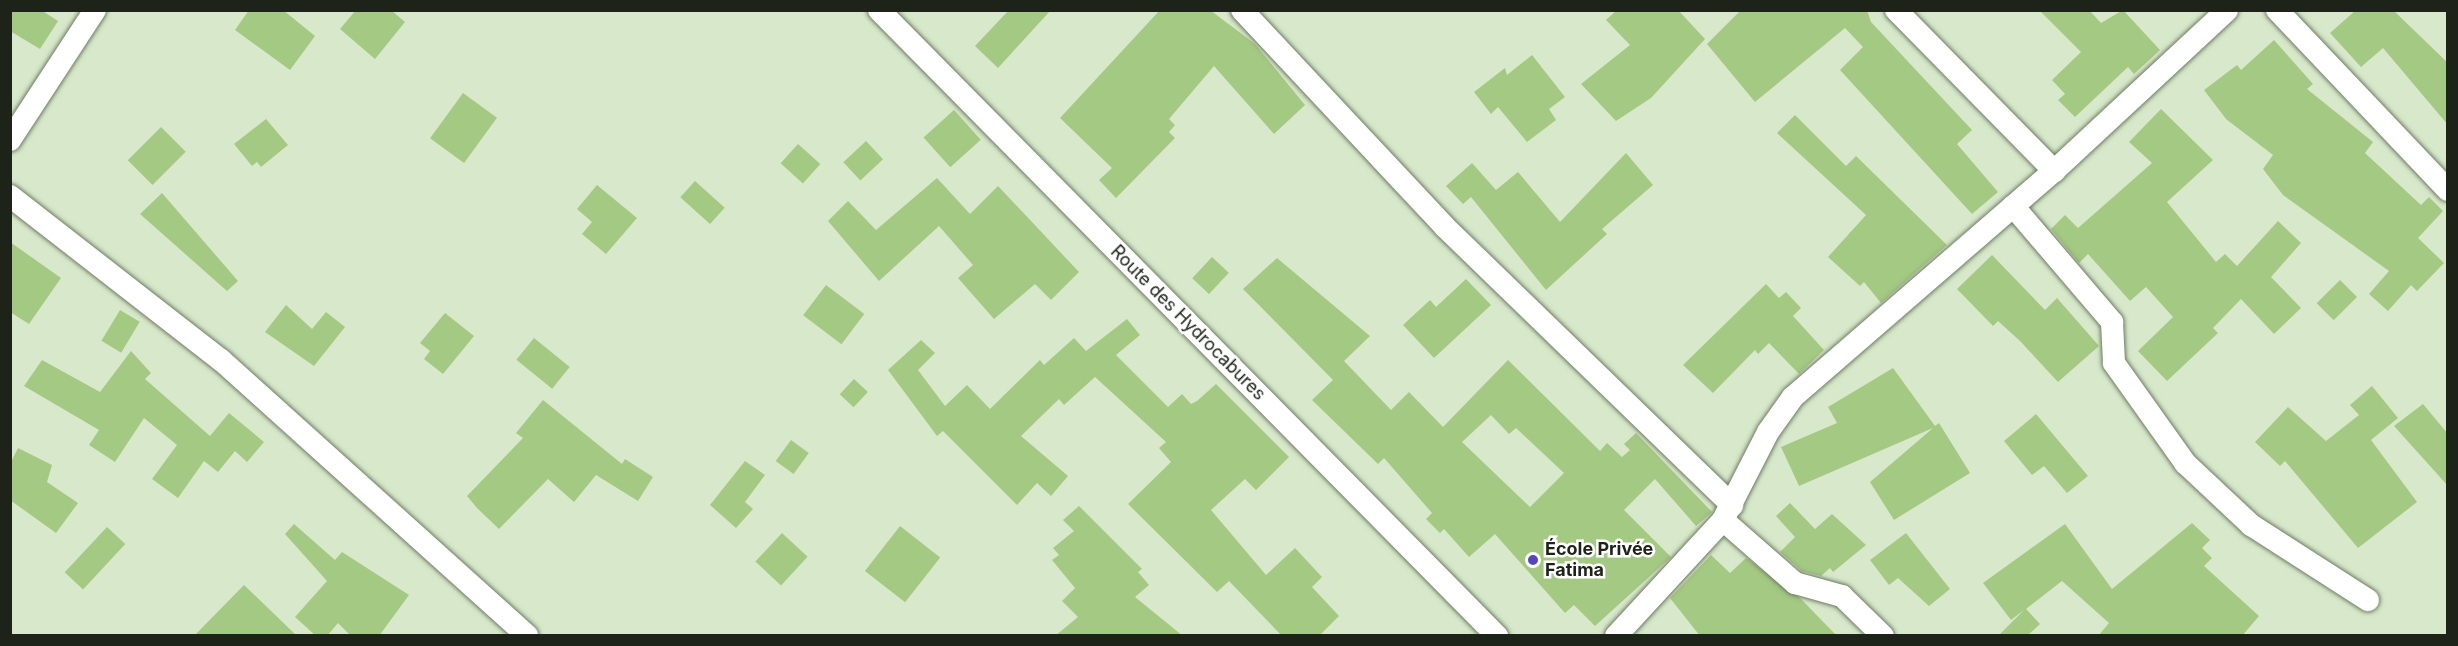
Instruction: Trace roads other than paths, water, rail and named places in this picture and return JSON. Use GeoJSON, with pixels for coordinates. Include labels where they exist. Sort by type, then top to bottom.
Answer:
{"type":"FeatureCollection","features":[{"type":"Feature","properties":{"kind":"street"},"geometry":{"type":"LineString","coordinates":[[10,140],[95,10]]}},
{"type":"Feature","properties":{"kind":"street","name":"Route des Hydrocabures"},"geometry":{"type":"LineString","coordinates":[[879,10],[1497,636]]}},
{"type":"Feature","properties":{"kind":"street"},"geometry":{"type":"LineString","coordinates":[[1242,10],[1444,227],[1795,583],[1842,596],[1883,636]]}},
{"type":"Feature","properties":{"kind":"street"},"geometry":{"type":"LineString","coordinates":[[1896,10],[2054,171]]}},
{"type":"Feature","properties":{"kind":"street"},"geometry":{"type":"LineString","coordinates":[[1616,636],[1727,512],[1768,432],[1793,397],[2054,171],[2227,10]]}},
{"type":"Feature","properties":{"kind":"street"},"geometry":{"type":"LineString","coordinates":[[2277,10],[2448,190]]}},
{"type":"Feature","properties":{"kind":"street"},"geometry":{"type":"LineString","coordinates":[[10,196],[221,360],[527,636]]}},
{"type":"Feature","properties":{"kind":"street"},"geometry":{"type":"LineString","coordinates":[[2013,206],[2112,322],[2114,363],[2185,463],[2251,525],[2368,600]]}},
{"type":"Feature","properties":{"kind":"place","name":"École Privée Fatima"},"geometry":{"type":"Point","coordinates":[1533,560]}}]}
